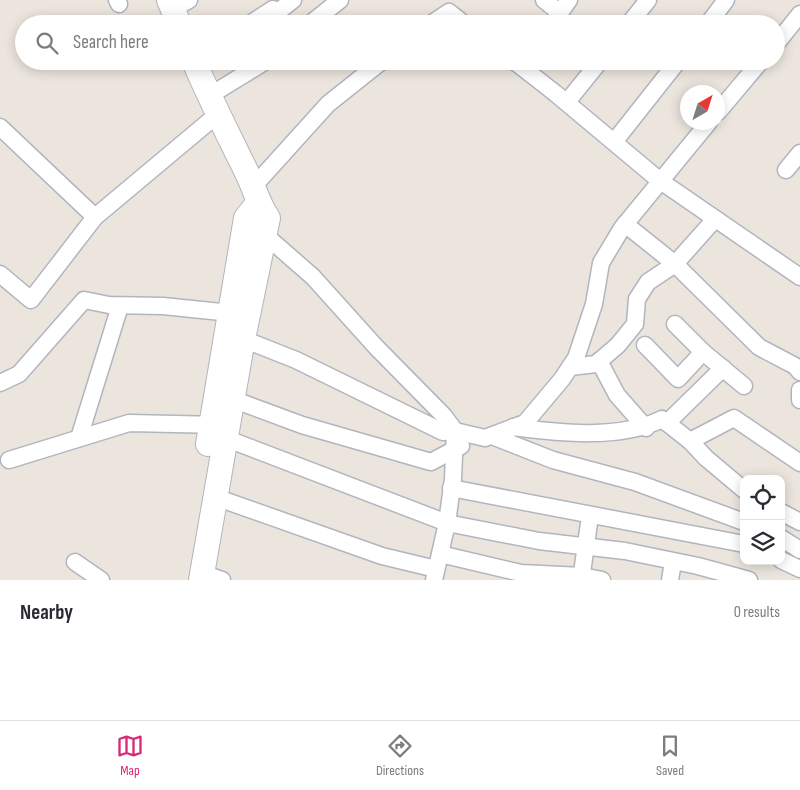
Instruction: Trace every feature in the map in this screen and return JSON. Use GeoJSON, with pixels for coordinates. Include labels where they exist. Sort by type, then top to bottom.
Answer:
{"type":"FeatureCollection","features":[{"type":"Feature","properties":{"kind":"main road"},"geometry":{"type":"LineString","coordinates":[[198,70],[268,218],[232,399],[221,429],[203,578]]}},
{"type":"Feature","properties":{"kind":"main road"},"geometry":{"type":"LineString","coordinates":[[203,578],[215,497],[231,313],[246,218],[256,195]]}},
{"type":"Feature","properties":{"kind":"street"},"geometry":{"type":"LineString","coordinates":[[264,15],[273,9],[279,11],[293,0]]}},
{"type":"Feature","properties":{"kind":"street"},"geometry":{"type":"LineString","coordinates":[[321,15],[340,0]]}},
{"type":"Feature","properties":{"kind":"street"},"geometry":{"type":"LineString","coordinates":[[544,0],[560,12]]}},
{"type":"Feature","properties":{"kind":"street"},"geometry":{"type":"LineString","coordinates":[[636,15],[648,0]]}},
{"type":"Feature","properties":{"kind":"street"},"geometry":{"type":"LineString","coordinates":[[715,15],[726,0]]}},
{"type":"Feature","properties":{"kind":"street"},"geometry":{"type":"LineString","coordinates":[[785,33],[800,14]]}},
{"type":"Feature","properties":{"kind":"street"},"geometry":{"type":"LineString","coordinates":[[0,274],[31,300],[95,217],[213,105],[255,70]]}},
{"type":"Feature","properties":{"kind":"street"},"geometry":{"type":"LineString","coordinates":[[256,195],[328,104],[371,70]]}},
{"type":"Feature","properties":{"kind":"street"},"geometry":{"type":"LineString","coordinates":[[528,70],[659,180],[800,277]]}},
{"type":"Feature","properties":{"kind":"street"},"geometry":{"type":"LineString","coordinates":[[567,102],[593,70]]}},
{"type":"Feature","properties":{"kind":"street"},"geometry":{"type":"LineString","coordinates":[[614,142],[671,70]]}},
{"type":"Feature","properties":{"kind":"street"},"geometry":{"type":"LineString","coordinates":[[725,104],[753,70]]}},
{"type":"Feature","properties":{"kind":"street"},"geometry":{"type":"LineString","coordinates":[[0,127],[95,217]]}},
{"type":"Feature","properties":{"kind":"street"},"geometry":{"type":"LineString","coordinates":[[243,338],[296,360],[455,439],[488,437],[525,423],[570,367],[582,344],[594,304],[602,263],[625,224],[659,180],[702,130]]}},
{"type":"Feature","properties":{"kind":"street"},"geometry":{"type":"LineString","coordinates":[[786,170],[800,153]]}},
{"type":"Feature","properties":{"kind":"street"},"geometry":{"type":"LineString","coordinates":[[570,367],[596,364],[618,345],[635,324],[638,300],[648,282],[675,264],[715,219]]}},
{"type":"Feature","properties":{"kind":"street"},"geometry":{"type":"LineString","coordinates":[[625,224],[675,264],[759,347],[787,361],[800,372]]}},
{"type":"Feature","properties":{"kind":"street"},"geometry":{"type":"LineString","coordinates":[[265,235],[313,277],[376,347],[444,416],[455,439],[452,488],[447,523],[437,568]]}},
{"type":"Feature","properties":{"kind":"street"},"geometry":{"type":"LineString","coordinates":[[0,383],[20,374],[84,300],[120,306],[163,306],[231,313]]}},
{"type":"Feature","properties":{"kind":"street"},"geometry":{"type":"LineString","coordinates":[[79,438],[120,306]]}},
{"type":"Feature","properties":{"kind":"street"},"geometry":{"type":"LineString","coordinates":[[675,324],[703,352],[744,386]]}},
{"type":"Feature","properties":{"kind":"street"},"geometry":{"type":"LineString","coordinates":[[645,345],[678,379],[703,352]]}},
{"type":"Feature","properties":{"kind":"street"},"geometry":{"type":"LineString","coordinates":[[599,362],[618,396],[646,428]]}},
{"type":"Feature","properties":{"kind":"street"},"geometry":{"type":"LineString","coordinates":[[667,423],[723,368]]}},
{"type":"Feature","properties":{"kind":"street"},"geometry":{"type":"LineString","coordinates":[[800,390],[800,400]]}},
{"type":"Feature","properties":{"kind":"street"},"geometry":{"type":"LineString","coordinates":[[232,399],[302,425],[431,462],[455,439]]}},
{"type":"Feature","properties":{"kind":"street"},"geometry":{"type":"LineString","coordinates":[[690,441],[734,418],[800,463]]}},
{"type":"Feature","properties":{"kind":"street"},"geometry":{"type":"LineString","coordinates":[[513,428],[559,433],[646,428],[662,419],[690,441],[706,458],[740,487]]}},
{"type":"Feature","properties":{"kind":"street"},"geometry":{"type":"LineString","coordinates":[[9,460],[129,423],[221,429],[447,523],[539,541],[625,551],[698,566],[749,580]]}},
{"type":"Feature","properties":{"kind":"street"},"geometry":{"type":"LineString","coordinates":[[488,437],[553,460],[635,482],[740,521]]}},
{"type":"Feature","properties":{"kind":"street"},"geometry":{"type":"LineString","coordinates":[[452,488],[590,516],[663,527],[740,543]]}},
{"type":"Feature","properties":{"kind":"street"},"geometry":{"type":"LineString","coordinates":[[215,497],[382,556],[437,568],[602,580]]}},
{"type":"Feature","properties":{"kind":"street"},"geometry":{"type":"LineString","coordinates":[[785,514],[800,522]]}},
{"type":"Feature","properties":{"kind":"street"},"geometry":{"type":"LineString","coordinates":[[581,578],[590,516]]}},
{"type":"Feature","properties":{"kind":"street"},"geometry":{"type":"LineString","coordinates":[[785,541],[800,550]]}},
{"type":"Feature","properties":{"kind":"street"},"geometry":{"type":"LineString","coordinates":[[76,562],[101,580]]}},
{"type":"Feature","properties":{"kind":"street"},"geometry":{"type":"LineString","coordinates":[[670,580],[673,562]]}},
{"type":"Feature","properties":{"kind":"street"},"geometry":{"type":"LineString","coordinates":[[785,562],[800,570]]}}]}
